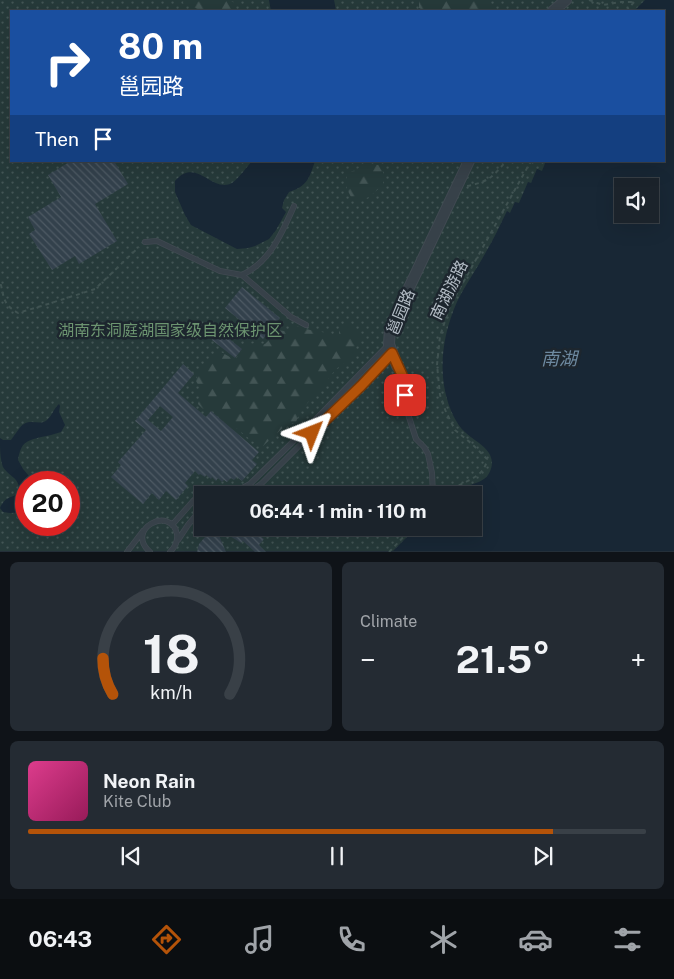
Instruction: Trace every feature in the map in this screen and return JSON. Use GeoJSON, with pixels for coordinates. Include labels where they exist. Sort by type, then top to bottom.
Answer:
{"type":"FeatureCollection","features":[{"type":"Feature","properties":{"kind":"street"},"geometry":{"type":"LineString","coordinates":[[554,10],[566,0]]}},
{"type":"Feature","properties":{"kind":"street","name":"邕园路"},"geometry":{"type":"LineString","coordinates":[[397,366],[390,349],[390,328],[469,162]]}},
{"type":"Feature","properties":{"kind":"lane"},"geometry":{"type":"LineString","coordinates":[[242,275],[256,267],[270,252],[294,206]]}},
{"type":"Feature","properties":{"kind":"lane"},"geometry":{"type":"LineString","coordinates":[[145,242],[157,241],[220,271],[242,275],[291,317],[306,325]]}},
{"type":"Feature","properties":{"kind":"lane"},"geometry":{"type":"LineString","coordinates":[[258,486],[361,386],[390,349]]}},
{"type":"Feature","properties":{"kind":"lane"},"geometry":{"type":"LineString","coordinates":[[172,525],[194,500],[200,496],[210,491],[233,493],[250,484],[390,349]]}},
{"type":"Feature","properties":{"kind":"lane","name":"邕园路"},"geometry":{"type":"LineString","coordinates":[[397,366],[403,377],[408,414],[416,439],[428,454],[433,486]]}},
{"type":"Feature","properties":{"kind":"lane"},"geometry":{"type":"LineString","coordinates":[[170,552],[194,518]]}},
{"type":"Feature","properties":{"kind":"lane"},"geometry":{"type":"LineString","coordinates":[[126,552],[146,528],[155,521],[161,520],[172,525],[177,535],[177,541]]}},
{"type":"Feature","properties":{"kind":"lane"},"geometry":{"type":"LineString","coordinates":[[146,528],[143,539],[144,545],[150,552]]}},
{"type":"Feature","properties":{"kind":"path"},"geometry":{"type":"LineString","coordinates":[[588,0],[603,5],[635,1]]}},
{"type":"Feature","properties":{"kind":"path"},"geometry":{"type":"LineString","coordinates":[[458,186],[469,186],[486,182],[505,162]]}},
{"type":"Feature","properties":{"kind":"path","name":"南湖游路"},"geometry":{"type":"LineString","coordinates":[[458,486],[482,472],[487,460],[455,430],[446,412],[440,395],[437,366],[440,336],[450,306],[530,162]]}},
{"type":"Feature","properties":{"kind":"path"},"geometry":{"type":"LineString","coordinates":[[0,285],[5,302],[18,313],[95,288],[145,242]]}},
{"type":"Feature","properties":{"kind":"path"},"geometry":{"type":"LineString","coordinates":[[389,552],[404,536]]}},
{"type":"Feature","properties":{"kind":"green space","name":"湖南东洞庭湖国家级自然保护区"},"geometry":{"type":"Polygon","coordinates":[[[0,0],[674,0],[674,551],[0,551],[0,0]]]}},
{"type":"Feature","properties":{"kind":"green space"},"geometry":{"type":"Polygon","coordinates":[[[184,0],[226,0],[236,3],[235,10],[200,10],[183,3],[184,0]]]}},
{"type":"Feature","properties":{"kind":"green space"},"geometry":{"type":"Polygon","coordinates":[[[419,0],[483,0],[493,10],[423,10],[419,8],[419,0]]]}},
{"type":"Feature","properties":{"kind":"green space"},"geometry":{"type":"Polygon","coordinates":[[[365,165],[379,165],[383,172],[383,185],[369,197],[359,201],[351,197],[347,189],[347,174],[365,165]]]}},
{"type":"Feature","properties":{"kind":"green space"},"geometry":{"type":"Polygon","coordinates":[[[339,324],[351,325],[360,335],[353,357],[336,369],[305,406],[296,422],[285,426],[263,446],[252,441],[212,408],[206,412],[198,404],[201,390],[196,381],[198,373],[217,352],[221,352],[235,360],[246,345],[255,343],[265,344],[276,330],[284,331],[296,326],[339,335],[339,324]]]}},
{"type":"Feature","properties":{"kind":"water"},"geometry":{"type":"Polygon","coordinates":[[[269,0],[334,0],[336,10],[271,10],[269,0]]]}},
{"type":"Feature","properties":{"kind":"water","name":"南湖"},"geometry":{"type":"Polygon","coordinates":[[[645,0],[674,0],[674,551],[393,551],[408,536],[482,536],[482,486],[469,486],[486,478],[492,463],[486,449],[462,429],[448,403],[443,374],[444,344],[457,302],[492,242],[507,211],[510,213],[515,202],[519,203],[528,182],[531,183],[537,169],[542,171],[546,162],[665,162],[665,10],[635,10],[645,0]]]}},
{"type":"Feature","properties":{"kind":"water"},"geometry":{"type":"Polygon","coordinates":[[[251,162],[315,162],[304,184],[289,192],[284,200],[282,208],[286,212],[269,239],[255,246],[237,249],[191,225],[175,192],[175,181],[190,172],[223,185],[232,183],[251,162]]]}},
{"type":"Feature","properties":{"kind":"water"},"geometry":{"type":"Polygon","coordinates":[[[59,404],[59,412],[65,425],[61,432],[36,438],[25,443],[18,460],[25,471],[15,471],[15,479],[3,467],[0,438],[11,440],[24,424],[45,422],[59,404]]]}},
{"type":"Feature","properties":{"kind":"water"},"geometry":{"type":"Polygon","coordinates":[[[15,495],[15,513],[3,512],[0,508],[8,498],[15,495]]]}},
{"type":"Feature","properties":{"kind":"building"},"geometry":{"type":"Polygon","coordinates":[[[69,162],[115,162],[128,184],[95,204],[117,241],[79,264],[75,256],[52,270],[29,234],[35,230],[28,217],[61,197],[48,175],[69,162]]]}},
{"type":"Feature","properties":{"kind":"building"},"geometry":{"type":"Polygon","coordinates":[[[242,287],[280,318],[263,339],[225,308],[242,287]]]}},
{"type":"Feature","properties":{"kind":"building"},"geometry":{"type":"Polygon","coordinates":[[[219,331],[242,349],[235,358],[212,340],[219,331]]]}},
{"type":"Feature","properties":{"kind":"building"},"geometry":{"type":"Polygon","coordinates":[[[183,364],[194,374],[178,393],[206,417],[211,411],[259,452],[252,460],[257,464],[242,481],[237,477],[234,480],[231,478],[227,482],[224,480],[222,482],[218,478],[216,481],[212,477],[211,479],[206,475],[205,477],[199,475],[195,471],[185,483],[188,486],[176,500],[166,491],[159,500],[152,493],[143,504],[111,477],[121,465],[118,462],[146,430],[135,421],[183,364]],[[160,406],[148,420],[161,431],[173,417],[160,406]]]}},
{"type":"Feature","properties":{"kind":"building"},"geometry":{"type":"Polygon","coordinates":[[[219,536],[226,552],[197,552],[199,544],[205,537],[219,536]]]}},
{"type":"Feature","properties":{"kind":"building"},"geometry":{"type":"Polygon","coordinates":[[[230,536],[260,536],[264,539],[259,545],[266,552],[255,552],[243,541],[241,543],[230,536]]]}},
{"type":"Feature","properties":{"kind":"route"},"geometry":{"type":"LineString","coordinates":[[312,433],[392,353],[403,377],[405,395]]}}]}
